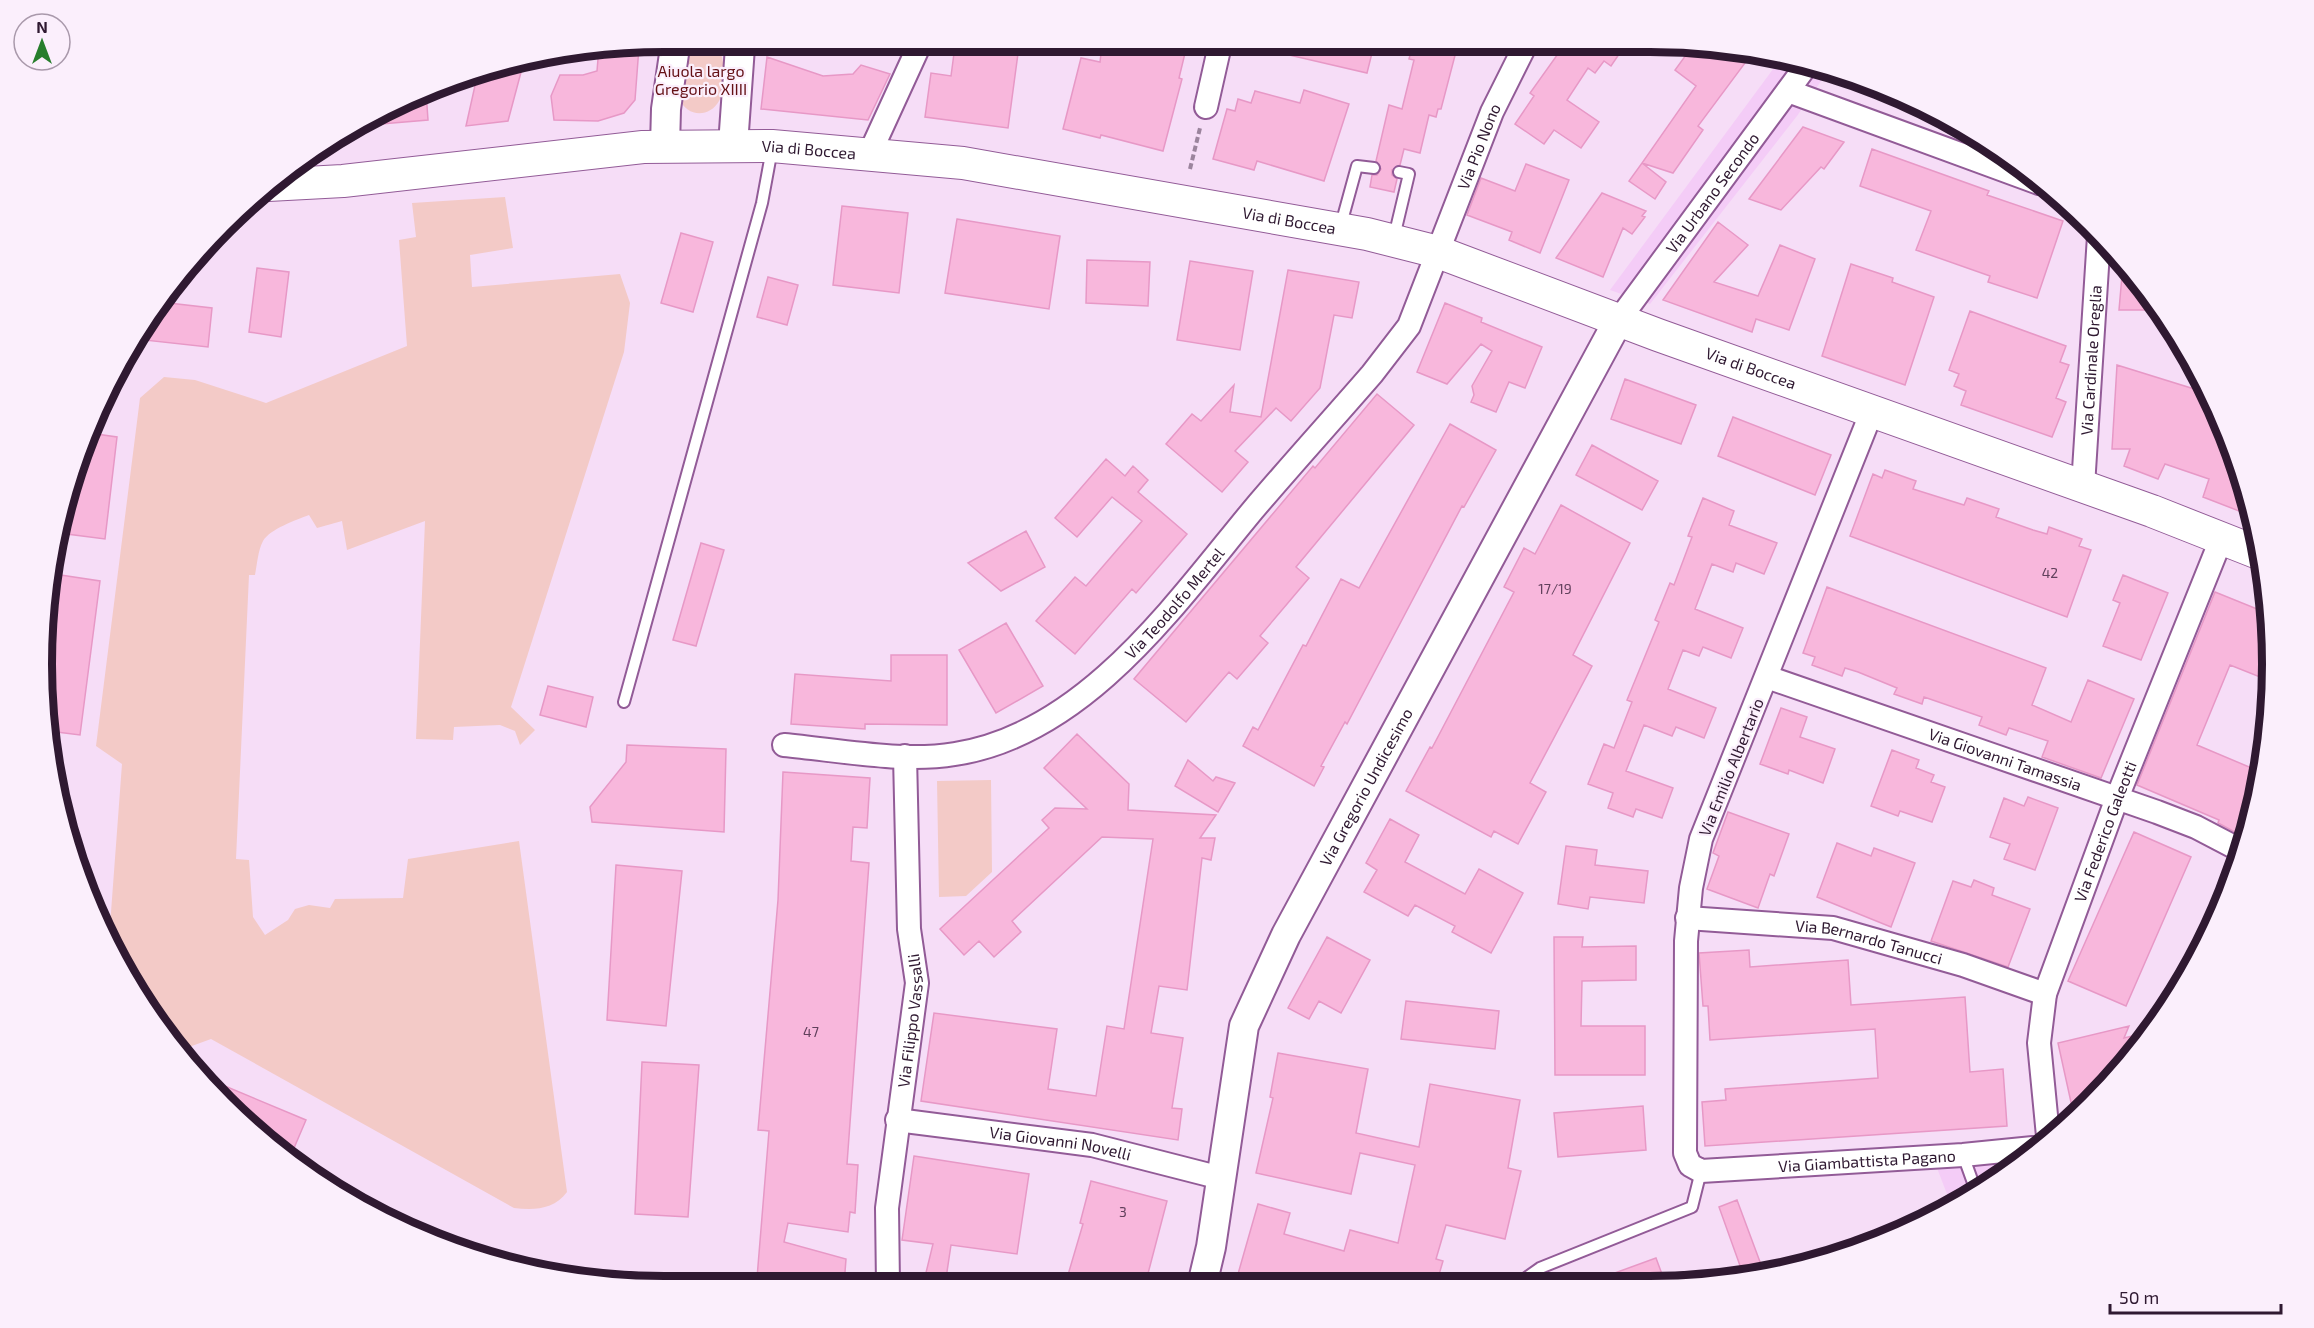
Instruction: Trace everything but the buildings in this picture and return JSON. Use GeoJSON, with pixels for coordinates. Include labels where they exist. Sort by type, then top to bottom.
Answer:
{"type":"FeatureCollection","features":[{"type":"Feature","properties":{"kind":"main road","name":"Via di Boccea"},"geometry":{"type":"LineString","coordinates":[[286,184],[343,181],[664,146],[772,146],[963,163],[1339,229],[1438,252],[1618,321],[2083,486],[2251,550]]}},
{"type":"Feature","properties":{"kind":"street"},"geometry":{"type":"LineString","coordinates":[[664,146],[666,109],[674,52]]}},
{"type":"Feature","properties":{"kind":"street"},"geometry":{"type":"LineString","coordinates":[[733,145],[740,52]]}},
{"type":"Feature","properties":{"kind":"street"},"geometry":{"type":"LineString","coordinates":[[870,153],[916,52]]}},
{"type":"Feature","properties":{"kind":"street"},"geometry":{"type":"LineString","coordinates":[[1206,107],[1218,52]]}},
{"type":"Feature","properties":{"kind":"street","name":"Via Pio Nono"},"geometry":{"type":"LineString","coordinates":[[1438,252],[1492,112],[1522,52]]}},
{"type":"Feature","properties":{"kind":"street","name":"Via Urbano Secondo"},"geometry":{"type":"LineString","coordinates":[[1618,321],[1802,72]]}},
{"type":"Feature","properties":{"kind":"street"},"geometry":{"type":"LineString","coordinates":[[1788,91],[2016,174]]}},
{"type":"Feature","properties":{"kind":"street","name":"Via Cardinale Oreglia"},"geometry":{"type":"LineString","coordinates":[[2083,486],[2098,249]]}},
{"type":"Feature","properties":{"kind":"street","name":"Via Teodolfo Mertel"},"geometry":{"type":"LineString","coordinates":[[784,746],[905,756],[954,754],[1011,738],[1059,712],[1119,665],[1394,347],[1409,326],[1438,252]]}},
{"type":"Feature","properties":{"kind":"street","name":"Via Gregorio Undicesimo"},"geometry":{"type":"LineString","coordinates":[[1204,1276],[1211,1247],[1240,1044],[1256,997],[1286,935],[1618,321]]}},
{"type":"Feature","properties":{"kind":"street","name":"Via Emilio Albertario"},"geometry":{"type":"LineString","coordinates":[[1701,1172],[1690,1165],[1684,1147],[1687,918],[1695,863],[1707,822],[1872,411]]}},
{"type":"Feature","properties":{"kind":"street","name":"Via Federico Galeotti"},"geometry":{"type":"LineString","coordinates":[[2047,1129],[2039,1043],[2044,994],[2117,798],[2222,537]]}},
{"type":"Feature","properties":{"kind":"street","name":"Via Giovanni Tamassia"},"geometry":{"type":"LineString","coordinates":[[1767,677],[2117,798],[2196,827],[2233,847]]}},
{"type":"Feature","properties":{"kind":"street","name":"Via Filippo Vassalli"},"geometry":{"type":"LineString","coordinates":[[888,1276],[887,1208],[917,983],[909,929],[905,756]]}},
{"type":"Feature","properties":{"kind":"street","name":"Via Bernardo Tanucci"},"geometry":{"type":"LineString","coordinates":[[1687,918],[1833,928],[1963,965],[2044,994]]}},
{"type":"Feature","properties":{"kind":"street","name":"Via Giovanni Novelli"},"geometry":{"type":"LineString","coordinates":[[897,1120],[1092,1144],[1221,1178]]}},
{"type":"Feature","properties":{"kind":"street","name":"Via Giambattista Pagano"},"geometry":{"type":"LineString","coordinates":[[1701,1172],[2022,1149]]}},
{"type":"Feature","properties":{"kind":"lane"},"geometry":{"type":"LineString","coordinates":[[624,702],[762,203],[772,146]]}},
{"type":"Feature","properties":{"kind":"lane"},"geometry":{"type":"LineString","coordinates":[[1339,229],[1358,166],[1374,168]]}},
{"type":"Feature","properties":{"kind":"lane"},"geometry":{"type":"LineString","coordinates":[[1394,240],[1410,174],[1399,172]]}},
{"type":"Feature","properties":{"kind":"lane"},"geometry":{"type":"LineString","coordinates":[[1963,1155],[1973,1183]]}},
{"type":"Feature","properties":{"kind":"lane"},"geometry":{"type":"LineString","coordinates":[[1529,1276],[1540,1268],[1692,1207],[1701,1172]]}},
{"type":"Feature","properties":{"kind":"path"},"geometry":{"type":"LineString","coordinates":[[1190,169],[1206,107]]}},
{"type":"Feature","properties":{"kind":"shaded area"},"geometry":{"type":"Polygon","coordinates":[[[1776,66],[1823,78],[1797,116],[1650,304],[1610,290],[1776,66]]]}},
{"type":"Feature","properties":{"kind":"shaded area"},"geometry":{"type":"Polygon","coordinates":[[[2002,1164],[1948,1198],[1937,1168],[2002,1164]]]}},
{"type":"Feature","properties":{"kind":"green space","name":"Aiuola largo Gregorio XIIII"},"geometry":{"type":"Polygon","coordinates":[[[687,52],[720,52],[724,73],[723,88],[715,107],[704,113],[693,112],[683,105],[680,99],[687,52]]]}},
{"type":"Feature","properties":{"kind":"green space"},"geometry":{"type":"Polygon","coordinates":[[[505,197],[513,248],[470,255],[472,287],[620,274],[630,303],[624,352],[511,707],[535,730],[520,745],[515,731],[500,725],[454,727],[453,740],[416,739],[425,521],[347,550],[342,521],[317,528],[309,515],[291,522],[266,537],[259,553],[255,575],[249,575],[236,859],[249,860],[253,917],[265,935],[288,920],[295,909],[309,905],[330,908],[335,899],[403,898],[408,859],[519,841],[567,1192],[550,1206],[529,1209],[514,1208],[211,1039],[188,1047],[134,970],[110,922],[122,764],[96,746],[140,398],[164,377],[195,380],[266,403],[407,346],[399,240],[416,237],[412,203],[505,197]]]}},
{"type":"Feature","properties":{"kind":"green space"},"geometry":{"type":"Polygon","coordinates":[[[991,780],[992,872],[966,896],[939,897],[937,781],[991,780]]]}}]}
